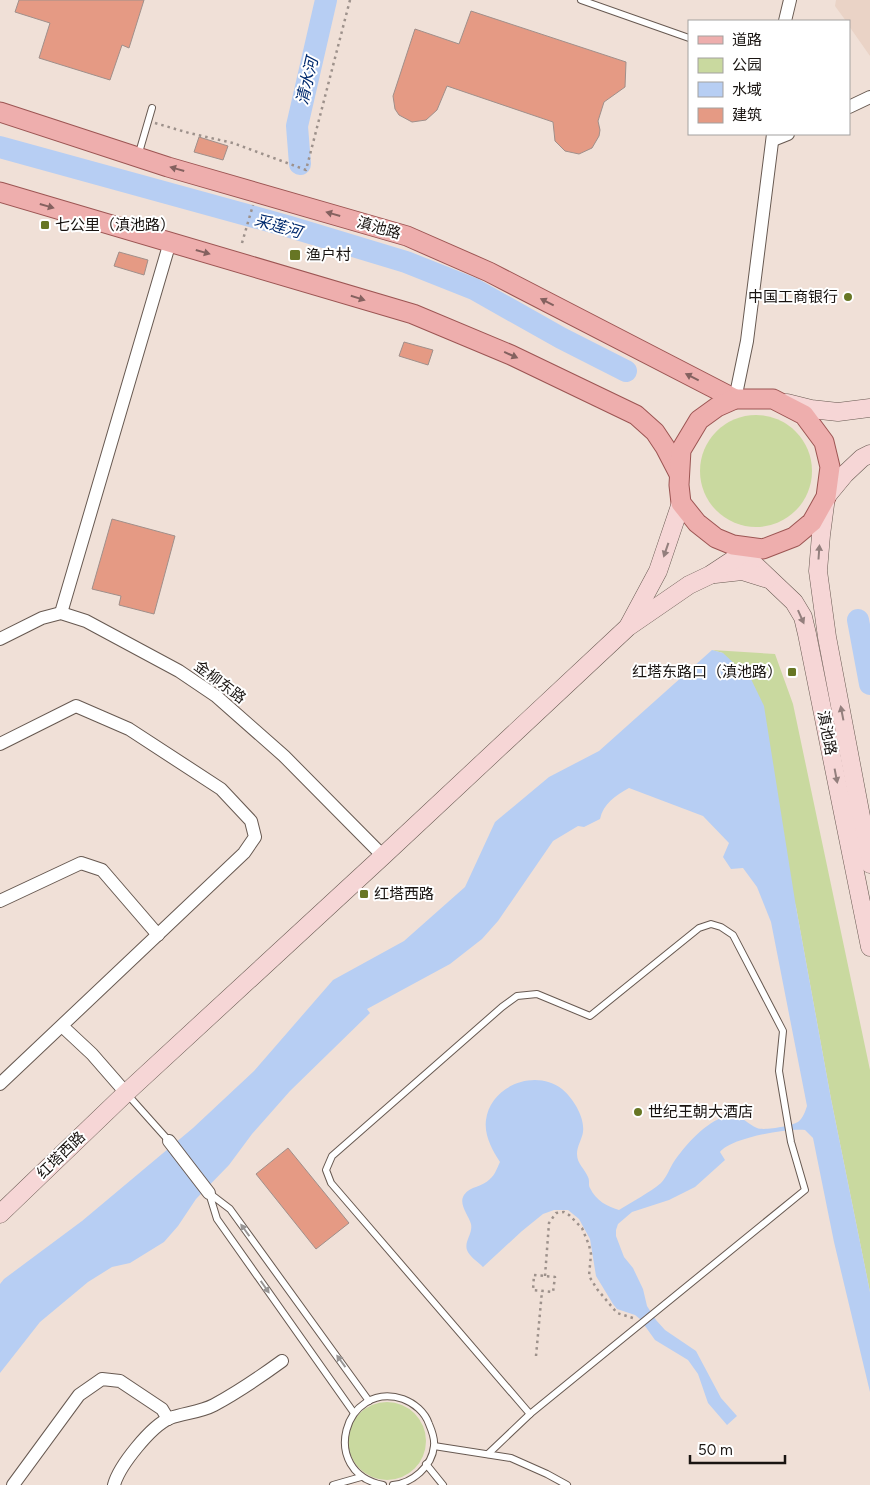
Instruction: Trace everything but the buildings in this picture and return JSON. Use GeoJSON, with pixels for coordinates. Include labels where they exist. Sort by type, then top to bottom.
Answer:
{"type":"FeatureCollection","features":[{"type":"Feature","properties":{"kind":"main road","name":"滇池路"},"geometry":{"type":"LineString","coordinates":[[0,112],[137,157],[407,236],[489,272],[735,399]]}},
{"type":"Feature","properties":{"kind":"main road"},"geometry":{"type":"LineString","coordinates":[[0,192],[413,314],[511,354],[636,415],[655,432],[679,474]]}},
{"type":"Feature","properties":{"kind":"main road"},"geometry":{"type":"LineString","coordinates":[[735,399],[774,399],[804,415],[824,442],[830,467],[826,497],[812,522],[794,537],[763,549],[743,549],[716,538],[697,523],[681,503],[678,484],[681,450],[699,420],[717,407],[735,399]]}},
{"type":"Feature","properties":{"kind":"street"},"geometry":{"type":"LineString","coordinates":[[785,20],[790,0]]}},
{"type":"Feature","properties":{"kind":"street"},"geometry":{"type":"LineString","coordinates":[[850,107],[870,97]]}},
{"type":"Feature","properties":{"kind":"street"},"geometry":{"type":"LineString","coordinates":[[735,399],[746,341],[773,137]]}},
{"type":"Feature","properties":{"kind":"street"},"geometry":{"type":"LineString","coordinates":[[0,639],[42,618],[60,613],[170,242]]}},
{"type":"Feature","properties":{"kind":"street"},"geometry":{"type":"LineString","coordinates":[[774,399],[838,412],[870,408]]}},
{"type":"Feature","properties":{"kind":"street"},"geometry":{"type":"LineString","coordinates":[[826,497],[845,474],[862,458],[870,454]]}},
{"type":"Feature","properties":{"kind":"street","name":"滇池路"},"geometry":{"type":"LineString","coordinates":[[826,497],[818,571],[827,637],[870,864]]}},
{"type":"Feature","properties":{"kind":"street"},"geometry":{"type":"LineString","coordinates":[[628,628],[658,571],[681,503]]}},
{"type":"Feature","properties":{"kind":"street"},"geometry":{"type":"LineString","coordinates":[[628,628],[689,585],[710,575],[743,549]]}},
{"type":"Feature","properties":{"kind":"street","name":"滇池路"},"geometry":{"type":"LineString","coordinates":[[743,549],[794,602],[802,617],[870,947]]}},
{"type":"Feature","properties":{"kind":"street"},"geometry":{"type":"LineString","coordinates":[[710,575],[742,571],[771,580]]}},
{"type":"Feature","properties":{"kind":"street","name":"金柳东路"},"geometry":{"type":"LineString","coordinates":[[60,613],[86,621],[179,671],[216,696],[284,756],[383,856]]}},
{"type":"Feature","properties":{"kind":"street","name":"红塔西路"},"geometry":{"type":"LineString","coordinates":[[0,1214],[126,1093],[628,628]]}},
{"type":"Feature","properties":{"kind":"street"},"geometry":{"type":"LineString","coordinates":[[0,744],[76,706],[129,729],[221,789],[251,821],[255,836],[244,853],[0,1084]]}},
{"type":"Feature","properties":{"kind":"street"},"geometry":{"type":"LineString","coordinates":[[0,901],[81,864],[102,870],[158,935]]}},
{"type":"Feature","properties":{"kind":"street"},"geometry":{"type":"LineString","coordinates":[[62,1026],[92,1054],[126,1093]]}},
{"type":"Feature","properties":{"kind":"street"},"geometry":{"type":"LineString","coordinates":[[169,1141],[209,1193]]}},
{"type":"Feature","properties":{"kind":"street"},"geometry":{"type":"LineString","coordinates":[[114,1485],[119,1471],[150,1433],[168,1419],[212,1407],[250,1384],[282,1361]]}},
{"type":"Feature","properties":{"kind":"street"},"geometry":{"type":"LineString","coordinates":[[13,1485],[79,1395],[102,1379],[120,1381],[162,1409],[168,1419]]}},
{"type":"Feature","properties":{"kind":"lane"},"geometry":{"type":"LineString","coordinates":[[581,0],[688,38]]}},
{"type":"Feature","properties":{"kind":"lane"},"geometry":{"type":"LineString","coordinates":[[137,157],[152,108]]}},
{"type":"Feature","properties":{"kind":"lane"},"geometry":{"type":"LineString","coordinates":[[488,1454],[530,1414],[805,1190],[790,1136],[779,1071],[783,1031],[733,935],[721,927],[711,924],[699,928],[590,1016],[536,994],[517,996],[332,1156],[326,1170],[330,1183],[530,1414]]}},
{"type":"Feature","properties":{"kind":"lane"},"geometry":{"type":"LineString","coordinates":[[126,1093],[169,1141]]}},
{"type":"Feature","properties":{"kind":"lane"},"geometry":{"type":"LineString","coordinates":[[209,1193],[230,1209],[370,1401]]}},
{"type":"Feature","properties":{"kind":"lane"},"geometry":{"type":"LineString","coordinates":[[209,1193],[217,1220],[354,1413]]}},
{"type":"Feature","properties":{"kind":"lane"},"geometry":{"type":"LineString","coordinates":[[382,1485],[361,1477],[351,1466],[345,1454],[344,1439],[347,1425],[354,1413],[370,1401],[382,1397],[396,1397],[409,1401],[420,1409],[428,1420],[434,1446],[422,1470],[403,1484],[393,1485]]}},
{"type":"Feature","properties":{"kind":"lane"},"geometry":{"type":"LineString","coordinates":[[434,1446],[511,1458],[567,1485]]}},
{"type":"Feature","properties":{"kind":"lane"},"geometry":{"type":"LineString","coordinates":[[426,1464],[443,1485]]}},
{"type":"Feature","properties":{"kind":"lane"},"geometry":{"type":"LineString","coordinates":[[333,1485],[361,1477]]}},
{"type":"Feature","properties":{"kind":"path"},"geometry":{"type":"LineString","coordinates":[[148,120],[189,133],[233,143],[306,170],[350,0]]}},
{"type":"Feature","properties":{"kind":"path"},"geometry":{"type":"LineString","coordinates":[[242,243],[253,205]]}},
{"type":"Feature","properties":{"kind":"path"},"geometry":{"type":"LineString","coordinates":[[545,1276],[549,1223],[556,1213],[564,1212],[582,1228],[590,1245],[589,1276],[597,1290],[617,1313],[630,1316],[640,1325]]}},
{"type":"Feature","properties":{"kind":"path"},"geometry":{"type":"LineString","coordinates":[[534,1275],[555,1277],[553,1292],[542,1291],[532,1290],[534,1275]]}},
{"type":"Feature","properties":{"kind":"path"},"geometry":{"type":"LineString","coordinates":[[536,1356],[542,1291]]}},
{"type":"Feature","properties":{"kind":"shaded area"},"geometry":{"type":"Polygon","coordinates":[[[836,0],[870,0],[870,56],[850,27],[850,20],[845,20],[835,6],[836,0]]]}},
{"type":"Feature","properties":{"kind":"green space"},"geometry":{"type":"Polygon","coordinates":[[[756,415],[777,420],[795,432],[807,450],[812,471],[807,492],[795,510],[777,522],[756,527],[735,522],[717,510],[705,492],[700,471],[705,450],[717,432],[735,420],[756,415]]]}},
{"type":"Feature","properties":{"kind":"green space"},"geometry":{"type":"Polygon","coordinates":[[[712,650],[775,654],[793,704],[870,1070],[870,1292],[831,1099],[796,907],[723,653],[712,650]]]}},
{"type":"Feature","properties":{"kind":"green space"},"geometry":{"type":"Polygon","coordinates":[[[387,1402],[402,1405],[414,1414],[423,1426],[426,1441],[423,1456],[414,1468],[402,1477],[387,1480],[372,1477],[360,1468],[351,1456],[348,1441],[351,1426],[360,1414],[372,1405],[387,1402]]]}},
{"type":"Feature","properties":{"kind":"water"},"geometry":{"type":"Polygon","coordinates":[[[712,650],[723,653],[751,679],[764,706],[796,907],[831,1099],[870,1292],[870,1392],[834,1242],[813,1138],[805,1130],[760,1135],[735,1142],[720,1152],[725,1160],[695,1187],[669,1200],[632,1212],[618,1224],[616,1230],[616,1236],[624,1257],[633,1268],[643,1289],[647,1306],[656,1320],[665,1330],[696,1351],[721,1398],[737,1416],[727,1425],[708,1403],[698,1374],[688,1360],[655,1340],[635,1315],[617,1309],[613,1304],[596,1276],[590,1239],[579,1219],[568,1210],[554,1210],[543,1214],[483,1267],[467,1250],[471,1224],[462,1199],[467,1192],[487,1182],[497,1169],[500,1162],[487,1137],[486,1120],[489,1108],[496,1098],[515,1084],[539,1080],[551,1083],[562,1089],[570,1097],[582,1120],[583,1132],[577,1158],[588,1177],[589,1187],[599,1200],[619,1210],[661,1183],[675,1160],[691,1140],[718,1119],[731,1115],[743,1119],[760,1129],[771,1128],[798,1122],[803,1117],[807,1106],[771,922],[757,887],[743,868],[731,869],[723,857],[729,843],[703,816],[629,788],[611,800],[604,809],[600,819],[584,827],[578,826],[553,841],[498,921],[482,939],[450,964],[367,1009],[370,1013],[290,1091],[252,1134],[229,1165],[196,1199],[178,1226],[164,1242],[130,1263],[112,1267],[88,1282],[40,1322],[0,1373],[0,1284],[4,1279],[82,1221],[193,1128],[254,1071],[333,980],[404,941],[465,887],[495,822],[549,777],[599,751],[712,650]]]}},
{"type":"Feature","properties":{"kind":"waterway","name":"清水河"},"geometry":{"type":"LineString","coordinates":[[300,164],[297,126],[326,0]]}},
{"type":"Feature","properties":{"kind":"waterway","name":"采莲河"},"geometry":{"type":"LineString","coordinates":[[0,147],[287,226],[406,262],[474,289],[561,338],[626,371]]}},
{"type":"Feature","properties":{"kind":"waterway","name":"采莲河"},"geometry":{"type":"LineString","coordinates":[[858,620],[870,684]]}},
{"type":"Feature","properties":{"kind":"place","name":"七公里（滇池路）"},"geometry":{"type":"Point","coordinates":[45,225]}},
{"type":"Feature","properties":{"kind":"place","name":"渔户村"},"geometry":{"type":"Point","coordinates":[295,255]}},
{"type":"Feature","properties":{"kind":"place","name":"中国工商银行"},"geometry":{"type":"Point","coordinates":[848,297]}},
{"type":"Feature","properties":{"kind":"place","name":"红塔东路口（滇池路）"},"geometry":{"type":"Point","coordinates":[792,672]}},
{"type":"Feature","properties":{"kind":"place","name":"红塔西路"},"geometry":{"type":"Point","coordinates":[364,894]}},
{"type":"Feature","properties":{"kind":"place","name":"世纪王朝大酒店"},"geometry":{"type":"Point","coordinates":[638,1112]}}]}
